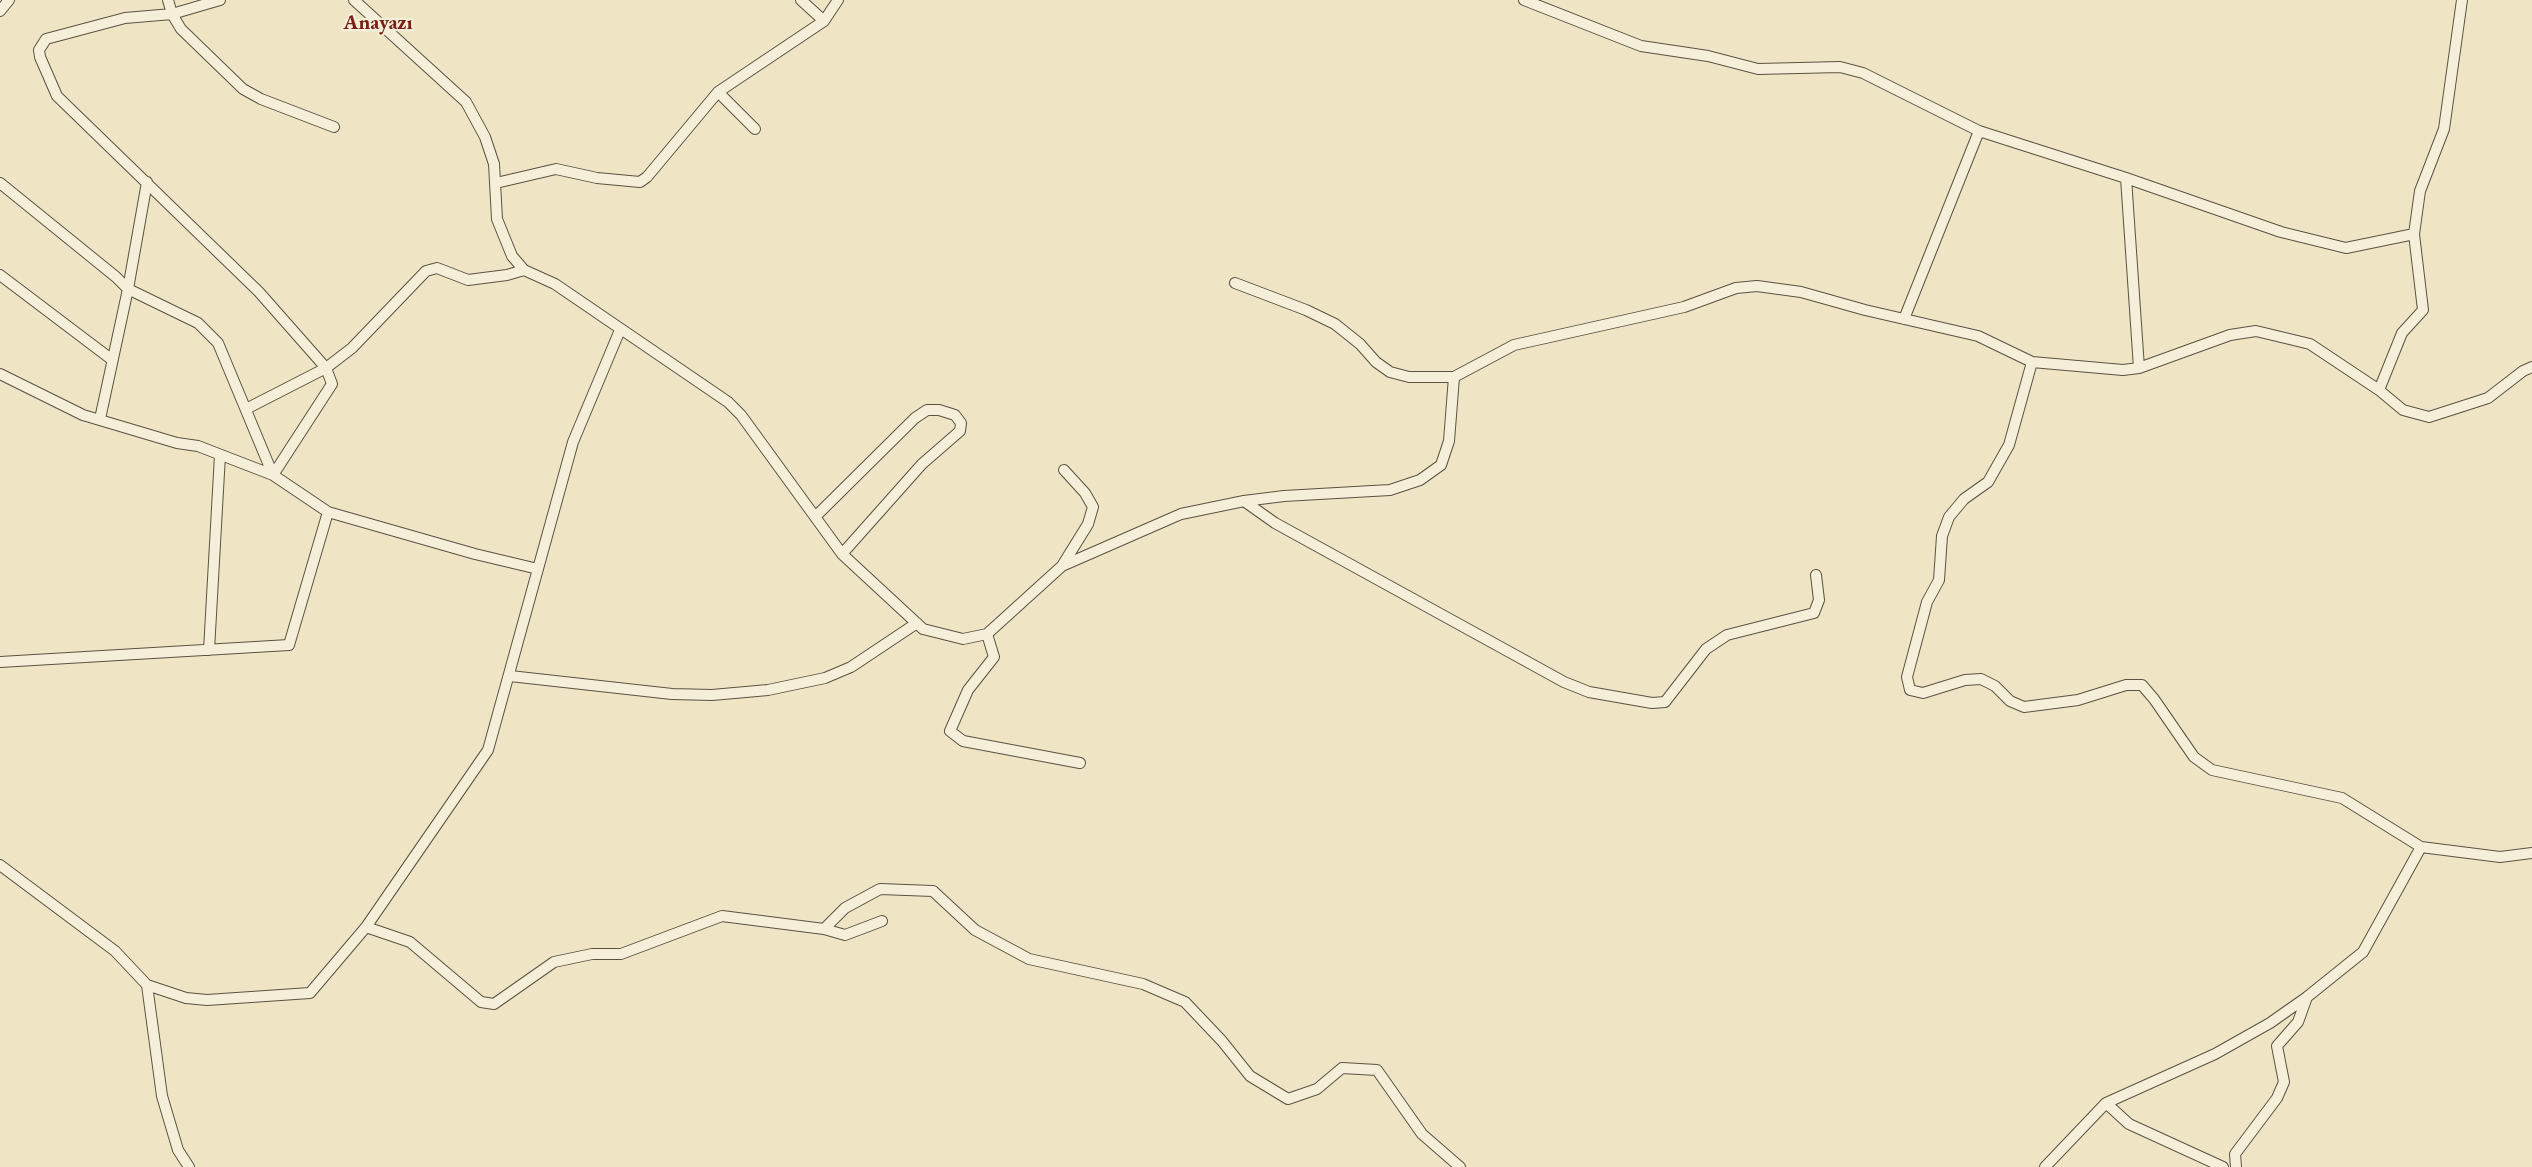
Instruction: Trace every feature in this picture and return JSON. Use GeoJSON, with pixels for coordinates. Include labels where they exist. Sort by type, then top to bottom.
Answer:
{"type":"FeatureCollection","features":[{"type":"Feature","properties":{"kind":"street"},"geometry":{"type":"LineString","coordinates":[[0,11],[9,0]]}},
{"type":"Feature","properties":{"kind":"street"},"geometry":{"type":"LineString","coordinates":[[168,0],[172,14],[181,29],[243,88],[261,99],[334,127]]}},
{"type":"Feature","properties":{"kind":"street"},"geometry":{"type":"LineString","coordinates":[[220,0],[172,14],[125,18],[46,39],[39,50],[47,76],[57,96],[259,292],[326,368],[332,384],[273,475]]}},
{"type":"Feature","properties":{"kind":"street"},"geometry":{"type":"LineString","coordinates":[[354,0],[466,102],[485,137],[494,164],[497,219],[512,256],[524,270],[554,284],[728,402],[741,415],[842,554],[923,629],[963,640],[987,634],[1062,566],[1088,524],[1093,507],[1085,493],[1064,470]]}},
{"type":"Feature","properties":{"kind":"street"},"geometry":{"type":"LineString","coordinates":[[800,0],[824,21]]}},
{"type":"Feature","properties":{"kind":"street"},"geometry":{"type":"LineString","coordinates":[[496,184],[556,169],[597,178],[640,182],[648,178],[718,92],[824,21],[838,0]]}},
{"type":"Feature","properties":{"kind":"street"},"geometry":{"type":"LineString","coordinates":[[1524,0],[1640,46],[1708,56],[1758,69],[1840,66],[1863,73],[1979,131],[2126,178],[2281,232],[2346,248],[2414,234]]}},
{"type":"Feature","properties":{"kind":"street"},"geometry":{"type":"LineString","coordinates":[[2378,390],[2402,333],[2423,310],[2414,234],[2420,191],[2444,129],[2462,0]]}},
{"type":"Feature","properties":{"kind":"street"},"geometry":{"type":"LineString","coordinates":[[718,92],[754,129]]}},
{"type":"Feature","properties":{"kind":"street"},"geometry":{"type":"LineString","coordinates":[[1904,319],[1979,131]]}},
{"type":"Feature","properties":{"kind":"street"},"geometry":{"type":"LineString","coordinates":[[2126,178],[2139,368]]}},
{"type":"Feature","properties":{"kind":"street"},"geometry":{"type":"LineString","coordinates":[[100,419],[111,359],[128,290],[147,182]]}},
{"type":"Feature","properties":{"kind":"street"},"geometry":{"type":"LineString","coordinates":[[0,183],[116,277],[128,290],[198,324],[218,343],[273,475]]}},
{"type":"Feature","properties":{"kind":"street"},"geometry":{"type":"LineString","coordinates":[[246,409],[326,368],[352,348],[426,271],[437,268],[468,280],[507,276],[524,270]]}},
{"type":"Feature","properties":{"kind":"street"},"geometry":{"type":"LineString","coordinates":[[0,275],[111,359]]}},
{"type":"Feature","properties":{"kind":"street"},"geometry":{"type":"LineString","coordinates":[[1235,283],[1306,310],[1336,324],[1360,344],[1376,362],[1390,372],[1409,377],[1454,377],[1514,345],[1684,307],[1736,288],[1757,286],[1801,292],[1978,336],[2032,362],[2123,370],[2139,368],[2230,335],[2256,331],[2310,344],[2378,390],[2403,410],[2429,417],[2488,398],[2532,367]]}},
{"type":"Feature","properties":{"kind":"street"},"geometry":{"type":"LineString","coordinates":[[0,865],[115,951],[147,985],[186,998],[208,1000],[310,993],[366,927],[488,750],[510,676],[573,442],[620,330]]}},
{"type":"Feature","properties":{"kind":"street"},"geometry":{"type":"LineString","coordinates":[[2032,362],[2009,445],[1988,482],[1964,499],[1949,518],[1942,536],[1939,580],[1927,602],[1907,676],[1910,690],[1923,693],[1965,680],[1980,680],[1995,686],[2010,701],[2024,706],[2078,700],[2126,685],[2142,685],[2154,699],[2194,757],[2212,770],[2342,798],[2421,847],[2500,856],[2532,854]]}},
{"type":"Feature","properties":{"kind":"street"},"geometry":{"type":"LineString","coordinates":[[0,374],[58,404],[178,443],[198,446],[273,475],[328,512],[475,554],[538,569]]}},
{"type":"Feature","properties":{"kind":"street"},"geometry":{"type":"LineString","coordinates":[[1062,566],[1181,514],[1244,501],[1284,496],[1390,490],[1420,480],[1440,465],[1449,441],[1454,377]]}},
{"type":"Feature","properties":{"kind":"street"},"geometry":{"type":"LineString","coordinates":[[816,516],[908,424],[927,410],[939,410],[955,415],[961,424],[960,431],[922,464],[842,554]]}},
{"type":"Feature","properties":{"kind":"street"},"geometry":{"type":"LineString","coordinates":[[209,650],[220,455]]}},
{"type":"Feature","properties":{"kind":"street"},"geometry":{"type":"LineString","coordinates":[[1244,501],[1283,528],[1564,682],[1589,692],[1652,703],[1665,702],[1706,649],[1727,635],[1814,613],[1819,600],[1816,575]]}},
{"type":"Feature","properties":{"kind":"street"},"geometry":{"type":"LineString","coordinates":[[0,662],[289,645],[328,512]]}},
{"type":"Feature","properties":{"kind":"street"},"geometry":{"type":"LineString","coordinates":[[510,676],[672,694],[712,695],[768,690],[826,678],[852,667],[917,623]]}},
{"type":"Feature","properties":{"kind":"street"},"geometry":{"type":"LineString","coordinates":[[987,634],[994,657],[968,690],[950,731],[962,741],[1080,764]]}},
{"type":"Feature","properties":{"kind":"street"},"geometry":{"type":"LineString","coordinates":[[2045,1167],[2106,1104],[2215,1054],[2270,1023],[2307,997],[2363,952],[2421,847]]}},
{"type":"Feature","properties":{"kind":"street"},"geometry":{"type":"LineString","coordinates":[[824,930],[844,908],[880,889],[933,891],[975,930],[1029,959],[1144,984],[1185,1002],[1250,1076],[1288,1099],[1317,1089],[1342,1068],[1377,1070],[1422,1134],[1460,1167]]}},
{"type":"Feature","properties":{"kind":"street"},"geometry":{"type":"LineString","coordinates":[[366,927],[410,942],[481,1002],[494,1004],[554,962],[592,954],[621,954],[722,916],[824,930],[845,935],[882,921]]}},
{"type":"Feature","properties":{"kind":"street"},"geometry":{"type":"LineString","coordinates":[[147,985],[162,1096],[178,1150],[189,1167]]}},
{"type":"Feature","properties":{"kind":"street"},"geometry":{"type":"LineString","coordinates":[[2236,1167],[2235,1154],[2277,1098],[2284,1082],[2277,1046],[2298,1022],[2307,997]]}},
{"type":"Feature","properties":{"kind":"street"},"geometry":{"type":"LineString","coordinates":[[2106,1104],[2129,1124],[2223,1167]]}},
{"type":"Feature","properties":{"kind":"district","name":"Anayazı"},"geometry":{"type":"Point","coordinates":[378,23]}}]}
